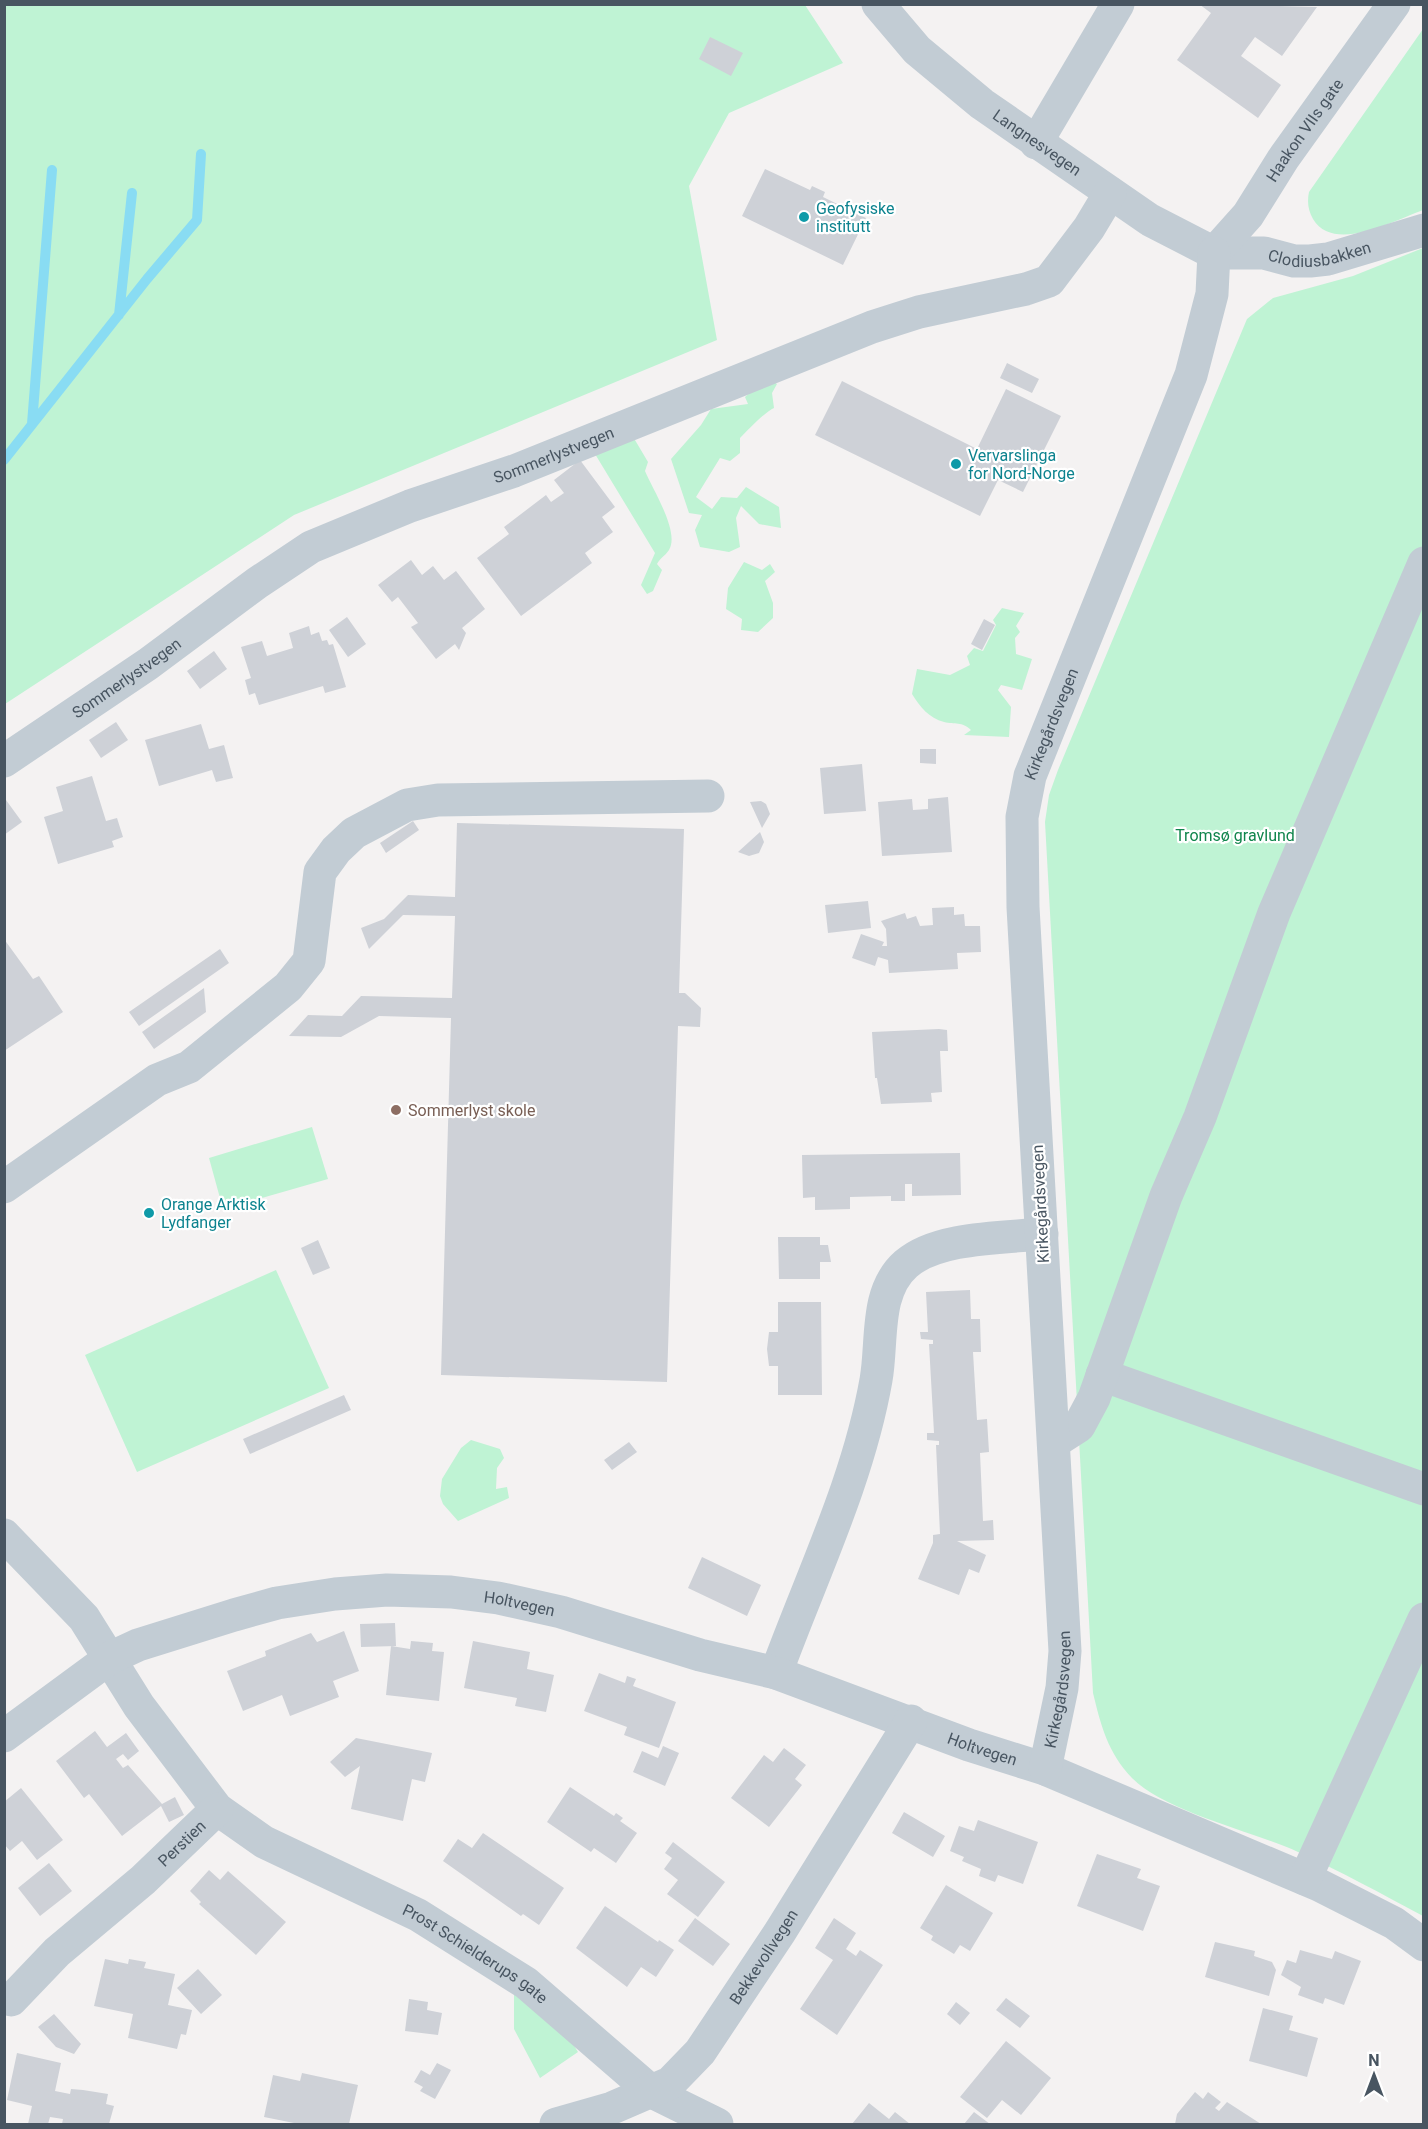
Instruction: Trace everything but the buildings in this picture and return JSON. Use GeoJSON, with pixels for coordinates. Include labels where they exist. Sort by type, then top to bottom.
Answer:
{"type":"FeatureCollection","features":[{"type":"Feature","properties":{"kind":"street","name":"Langnesvegen"},"geometry":{"type":"LineString","coordinates":[[878,4],[917,50],[1036,143],[1182,239],[1214,253]]}},
{"type":"Feature","properties":{"kind":"street"},"geometry":{"type":"LineString","coordinates":[[1036,143],[1118,4]]}},
{"type":"Feature","properties":{"kind":"street","name":"Haakon VIIs gate"},"geometry":{"type":"LineString","coordinates":[[1214,253],[1248,215],[1334,85],[1394,4]]}},
{"type":"Feature","properties":{"kind":"street","name":"Sommerlystvegen"},"geometry":{"type":"LineString","coordinates":[[4,761],[148,664],[257,583],[311,547],[410,506],[514,471],[872,327],[919,312],[1042,285],[1061,266],[1110,193]]}},
{"type":"Feature","properties":{"kind":"street","name":"Clodiusbakken"},"geometry":{"type":"LineString","coordinates":[[1214,253],[1264,253],[1294,261],[1310,261],[1328,259],[1424,230]]}},
{"type":"Feature","properties":{"kind":"street","name":"Kirkegårdsvegen"},"geometry":{"type":"LineString","coordinates":[[1214,253],[1210,303],[1191,375],[1075,659],[1030,776],[1023,802],[1023,907],[1065,1651],[1062,1688],[1045,1770],[1358,1903],[1394,1923],[1424,1945]]}},
{"type":"Feature","properties":{"kind":"street"},"geometry":{"type":"LineString","coordinates":[[1054,1442],[1079,1426],[1094,1398],[1166,1196],[1200,1117],[1274,913],[1424,563]]}},
{"type":"Feature","properties":{"kind":"street"},"geometry":{"type":"LineString","coordinates":[[4,1187],[157,1080],[189,1067],[288,987],[309,961],[320,872],[336,850],[354,833],[407,805],[438,800],[708,796]]}},
{"type":"Feature","properties":{"kind":"street"},"geometry":{"type":"LineString","coordinates":[[776,1673],[847,1488],[876,1380],[888,1288],[905,1265],[918,1256],[939,1247],[1042,1234]]}},
{"type":"Feature","properties":{"kind":"street"},"geometry":{"type":"LineString","coordinates":[[1102,1375],[1424,1489]]}},
{"type":"Feature","properties":{"kind":"street"},"geometry":{"type":"LineString","coordinates":[[4,1535],[84,1618],[110,1658]]}},
{"type":"Feature","properties":{"kind":"street","name":"Holtvegen"},"geometry":{"type":"LineString","coordinates":[[4,1736],[110,1658],[138,1645],[190,1627],[277,1603],[335,1594],[387,1590],[451,1592],[528,1603],[700,1655],[776,1673],[853,1703],[911,1721],[969,1746],[1045,1770]]}},
{"type":"Feature","properties":{"kind":"street"},"geometry":{"type":"LineString","coordinates":[[1305,1879],[1424,1620]]}},
{"type":"Feature","properties":{"kind":"street","name":"Perstien"},"geometry":{"type":"LineString","coordinates":[[11,2000],[57,1952],[143,1880],[217,1809],[139,1706],[110,1658]]}},
{"type":"Feature","properties":{"kind":"street","name":"Bekkevollvegen"},"geometry":{"type":"LineString","coordinates":[[556,2124],[612,2108],[670,2083],[700,2052],[786,1922],[911,1721]]}},
{"type":"Feature","properties":{"kind":"street","name":"Prost Schielderups gate"},"geometry":{"type":"LineString","coordinates":[[217,1809],[264,1842],[418,1915],[504,1967],[535,1990],[652,2092],[717,2124]]}},
{"type":"Feature","properties":{"kind":"green space"},"geometry":{"type":"Polygon","coordinates":[[[4,5],[805,5],[843,63],[729,113],[689,186],[717,340],[294,515],[5,704],[4,5]]]}},
{"type":"Feature","properties":{"kind":"green space"},"geometry":{"type":"Polygon","coordinates":[[[1423,29],[1423,210],[1381,226],[1350,234],[1335,234],[1323,229],[1313,219],[1310,212],[1309,192],[1423,29]]]}},
{"type":"Feature","properties":{"kind":"green space","name":"Tromsø gravlund"},"geometry":{"type":"Polygon","coordinates":[[[1423,248],[1423,1916],[1298,1852],[1187,1811],[1147,1790],[1124,1769],[1111,1749],[1103,1728],[1093,1693],[1045,822],[1049,795],[1058,770],[1247,319],[1273,298],[1353,276],[1423,248]]]}},
{"type":"Feature","properties":{"kind":"green space"},"geometry":{"type":"Polygon","coordinates":[[[767,378],[777,384],[772,393],[774,408],[740,438],[740,453],[730,461],[720,458],[696,497],[712,509],[721,497],[737,498],[746,487],[779,507],[781,528],[759,524],[741,506],[736,518],[740,547],[729,552],[700,547],[695,530],[702,515],[689,513],[671,459],[701,425],[711,409],[748,404],[745,397],[767,378]]]}},
{"type":"Feature","properties":{"kind":"green space"},"geometry":{"type":"Polygon","coordinates":[[[632,435],[648,462],[645,471],[664,511],[671,533],[669,550],[657,564],[662,570],[653,591],[647,594],[641,585],[655,553],[592,449],[632,435]]]}},
{"type":"Feature","properties":{"kind":"green space"},"geometry":{"type":"Polygon","coordinates":[[[744,562],[762,570],[770,564],[775,572],[765,581],[773,603],[773,618],[758,632],[741,630],[742,619],[726,609],[728,588],[744,562]]]}},
{"type":"Feature","properties":{"kind":"green space"},"geometry":{"type":"Polygon","coordinates":[[[1002,608],[1024,613],[1016,626],[1020,632],[1015,638],[1016,654],[1032,659],[1022,690],[1001,685],[998,690],[1011,707],[1009,737],[964,735],[971,730],[968,727],[934,718],[918,703],[912,694],[917,669],[950,675],[970,665],[967,656],[974,648],[983,651],[996,625],[993,620],[1002,608]]]}},
{"type":"Feature","properties":{"kind":"green space"},"geometry":{"type":"Polygon","coordinates":[[[312,1127],[328,1179],[223,1209],[209,1158],[312,1127]]]}},
{"type":"Feature","properties":{"kind":"green space"},"geometry":{"type":"Polygon","coordinates":[[[276,1270],[329,1388],[137,1472],[85,1355],[276,1270]]]}},
{"type":"Feature","properties":{"kind":"green space"},"geometry":{"type":"Polygon","coordinates":[[[471,1440],[500,1449],[504,1458],[497,1468],[496,1489],[507,1487],[509,1498],[458,1521],[443,1504],[440,1496],[442,1479],[461,1448],[471,1440]]]}},
{"type":"Feature","properties":{"kind":"green space"},"geometry":{"type":"Polygon","coordinates":[[[514,1994],[560,2023],[578,2052],[540,2078],[514,2029],[514,1994]]]}},
{"type":"Feature","properties":{"kind":"waterway"},"geometry":{"type":"LineString","coordinates":[[4,460],[147,279],[197,220],[201,154]]}},
{"type":"Feature","properties":{"kind":"waterway"},"geometry":{"type":"LineString","coordinates":[[32,424],[52,170]]}},
{"type":"Feature","properties":{"kind":"waterway"},"geometry":{"type":"LineString","coordinates":[[119,315],[132,193]]}},
{"type":"Feature","properties":{"kind":"place","name":"Geofysiske institutt"},"geometry":{"type":"Point","coordinates":[804,217]}},
{"type":"Feature","properties":{"kind":"place","name":"Vervarslinga for Nord-Norge"},"geometry":{"type":"Point","coordinates":[956,464]}},
{"type":"Feature","properties":{"kind":"place","name":"Sommerlyst skole"},"geometry":{"type":"Point","coordinates":[396,1110]}},
{"type":"Feature","properties":{"kind":"place","name":"Orange Arktisk Lydfanger"},"geometry":{"type":"Point","coordinates":[149,1213]}}]}
